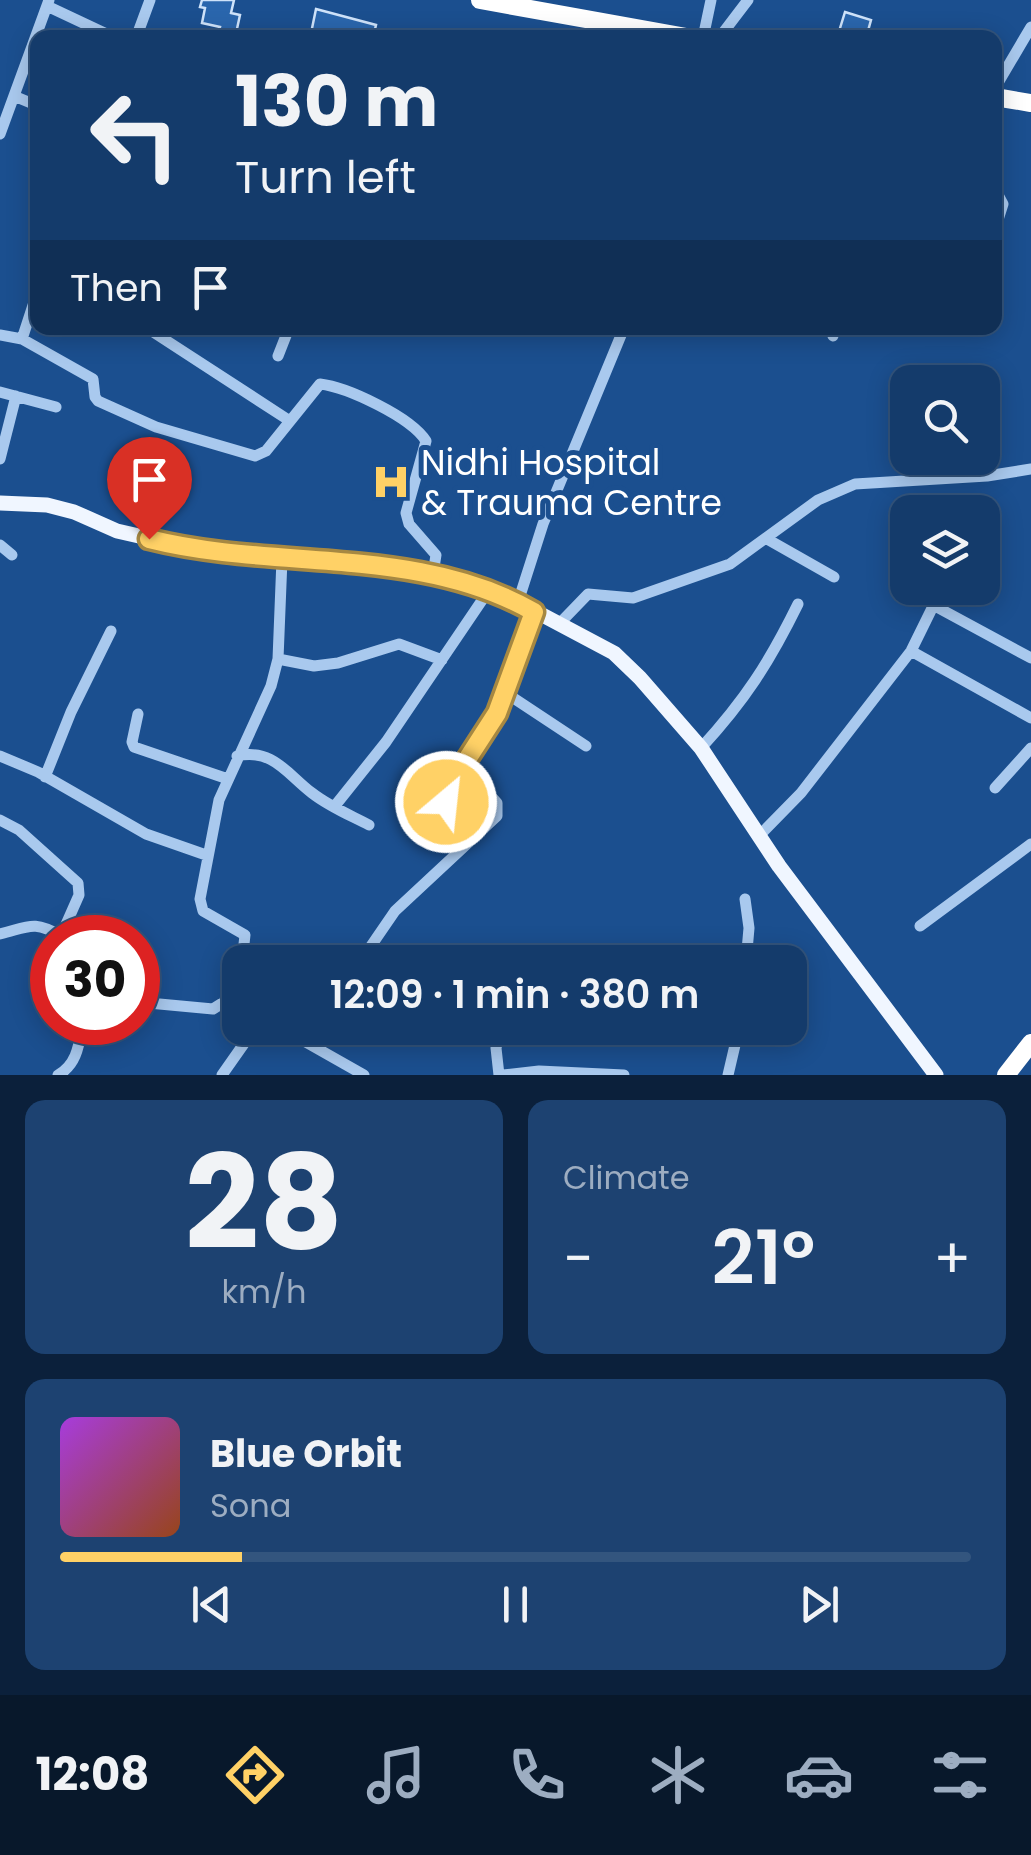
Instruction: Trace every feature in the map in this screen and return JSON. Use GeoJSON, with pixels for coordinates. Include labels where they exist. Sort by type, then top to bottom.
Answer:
{"type":"FeatureCollection","features":[{"type":"Feature","properties":{"kind":"highway"},"geometry":{"type":"LineString","coordinates":[[480,0],[647,30]]}},
{"type":"Feature","properties":{"kind":"highway"},"geometry":{"type":"LineString","coordinates":[[1002,98],[1031,104]]}},
{"type":"Feature","properties":{"kind":"highway"},"geometry":{"type":"LineString","coordinates":[[1006,1075],[1031,1044]]}},
{"type":"Feature","properties":{"kind":"main road"},"geometry":{"type":"LineString","coordinates":[[0,503],[48,504],[117,531],[182,548],[433,574],[518,602],[614,653],[700,748],[759,836],[936,1075]]}},
{"type":"Feature","properties":{"kind":"street"},"geometry":{"type":"LineString","coordinates":[[139,30],[150,0]]}},
{"type":"Feature","properties":{"kind":"street"},"geometry":{"type":"LineString","coordinates":[[705,30],[711,0]]}},
{"type":"Feature","properties":{"kind":"street"},"geometry":{"type":"LineString","coordinates":[[725,30],[748,0]]}},
{"type":"Feature","properties":{"kind":"street"},"geometry":{"type":"LineString","coordinates":[[38,30],[48,3],[100,30]]}},
{"type":"Feature","properties":{"kind":"street"},"geometry":{"type":"LineString","coordinates":[[1002,76],[1031,27]]}},
{"type":"Feature","properties":{"kind":"street"},"geometry":{"type":"LineString","coordinates":[[0,134],[30,52]]}},
{"type":"Feature","properties":{"kind":"street"},"geometry":{"type":"LineString","coordinates":[[14,96],[30,103]]}},
{"type":"Feature","properties":{"kind":"street"},"geometry":{"type":"LineString","coordinates":[[22,339],[30,314]]}},
{"type":"Feature","properties":{"kind":"street"},"geometry":{"type":"LineString","coordinates":[[158,335],[290,421]]}},
{"type":"Feature","properties":{"kind":"street"},"geometry":{"type":"LineString","coordinates":[[278,356],[286,335]]}},
{"type":"Feature","properties":{"kind":"street"},"geometry":{"type":"LineString","coordinates":[[518,602],[543,524],[621,335]]}},
{"type":"Feature","properties":{"kind":"street"},"geometry":{"type":"LineString","coordinates":[[0,336],[22,339],[93,379],[98,400],[156,426],[250,456],[266,450],[315,388],[325,384],[394,414],[424,436],[426,448],[406,518],[436,555],[433,574]]}},
{"type":"Feature","properties":{"kind":"street"},"geometry":{"type":"LineString","coordinates":[[0,392],[56,408]]}},
{"type":"Feature","properties":{"kind":"street"},"geometry":{"type":"LineString","coordinates":[[0,459],[16,396]]}},
{"type":"Feature","properties":{"kind":"street"},"geometry":{"type":"LineString","coordinates":[[560,623],[588,594],[633,598],[730,564],[818,500],[855,484],[987,476],[1031,469]]}},
{"type":"Feature","properties":{"kind":"street"},"geometry":{"type":"LineString","coordinates":[[768,538],[834,577]]}},
{"type":"Feature","properties":{"kind":"street"},"geometry":{"type":"LineString","coordinates":[[0,545],[12,555]]}},
{"type":"Feature","properties":{"kind":"street"},"geometry":{"type":"LineString","coordinates":[[243,945],[244,935],[203,911],[206,855],[228,779],[271,686],[278,659],[282,559]]}},
{"type":"Feature","properties":{"kind":"street"},"geometry":{"type":"LineString","coordinates":[[334,808],[386,742],[489,590]]}},
{"type":"Feature","properties":{"kind":"street"},"geometry":{"type":"LineString","coordinates":[[700,748],[764,672],[798,604]]}},
{"type":"Feature","properties":{"kind":"street"},"geometry":{"type":"LineString","coordinates":[[759,836],[801,793],[912,651],[934,605],[1031,658]]}},
{"type":"Feature","properties":{"kind":"street"},"geometry":{"type":"LineString","coordinates":[[472,840],[444,797],[506,694],[534,612]]}},
{"type":"Feature","properties":{"kind":"street"},"geometry":{"type":"LineString","coordinates":[[45,777],[111,631]]}},
{"type":"Feature","properties":{"kind":"street"},"geometry":{"type":"LineString","coordinates":[[278,659],[314,666],[338,663],[398,644],[442,660]]}},
{"type":"Feature","properties":{"kind":"street"},"geometry":{"type":"LineString","coordinates":[[912,651],[1031,718]]}},
{"type":"Feature","properties":{"kind":"street"},"geometry":{"type":"LineString","coordinates":[[506,694],[586,746]]}},
{"type":"Feature","properties":{"kind":"street"},"geometry":{"type":"LineString","coordinates":[[138,714],[134,747],[228,779]]}},
{"type":"Feature","properties":{"kind":"street"},"geometry":{"type":"LineString","coordinates":[[995,788],[1031,748]]}},
{"type":"Feature","properties":{"kind":"street"},"geometry":{"type":"LineString","coordinates":[[237,756],[250,752],[274,759],[334,808],[369,825]]}},
{"type":"Feature","properties":{"kind":"street"},"geometry":{"type":"LineString","coordinates":[[0,756],[146,834],[206,855]]}},
{"type":"Feature","properties":{"kind":"street"},"geometry":{"type":"LineString","coordinates":[[371,945],[394,911],[494,821],[498,808],[464,766]]}},
{"type":"Feature","properties":{"kind":"street"},"geometry":{"type":"LineString","coordinates":[[0,820],[19,830],[78,884],[79,895],[70,915]]}},
{"type":"Feature","properties":{"kind":"street"},"geometry":{"type":"LineString","coordinates":[[920,926],[1031,844]]}},
{"type":"Feature","properties":{"kind":"street"},"geometry":{"type":"LineString","coordinates":[[745,899],[747,945]]}},
{"type":"Feature","properties":{"kind":"street"},"geometry":{"type":"LineString","coordinates":[[0,934],[30,924]]}},
{"type":"Feature","properties":{"kind":"street"},"geometry":{"type":"LineString","coordinates":[[160,1004],[213,1009],[222,1003]]}},
{"type":"Feature","properties":{"kind":"street"},"geometry":{"type":"LineString","coordinates":[[58,1075],[69,1068],[78,1045]]}},
{"type":"Feature","properties":{"kind":"street"},"geometry":{"type":"LineString","coordinates":[[222,1075],[242,1045]]}},
{"type":"Feature","properties":{"kind":"street"},"geometry":{"type":"LineString","coordinates":[[312,1045],[364,1075]]}},
{"type":"Feature","properties":{"kind":"street"},"geometry":{"type":"LineString","coordinates":[[497,1045],[500,1075],[539,1070],[624,1075]]}},
{"type":"Feature","properties":{"kind":"street"},"geometry":{"type":"LineString","coordinates":[[728,1075],[735,1045]]}},
{"type":"Feature","properties":{"kind":"building"},"geometry":{"type":"Polygon","coordinates":[[[202,0],[234,0],[231,13],[240,15],[237,30],[219,30],[220,27],[202,23],[205,8],[200,7],[202,0]]]}},
{"type":"Feature","properties":{"kind":"building"},"geometry":{"type":"Polygon","coordinates":[[[316,9],[376,25],[375,30],[312,30],[316,9]]]}},
{"type":"Feature","properties":{"kind":"building"},"geometry":{"type":"Polygon","coordinates":[[[845,12],[871,20],[868,30],[839,30],[845,12]]]}},
{"type":"Feature","properties":{"kind":"place","name":"Nidhi Hospital & Trauma Centre"},"geometry":{"type":"Point","coordinates":[391,482]}},
{"type":"Feature","properties":{"kind":"route"},"geometry":{"type":"LineString","coordinates":[[149,539],[205,551],[446,576],[489,590],[534,612],[506,694],[446,792],[446,802]]}}]}
